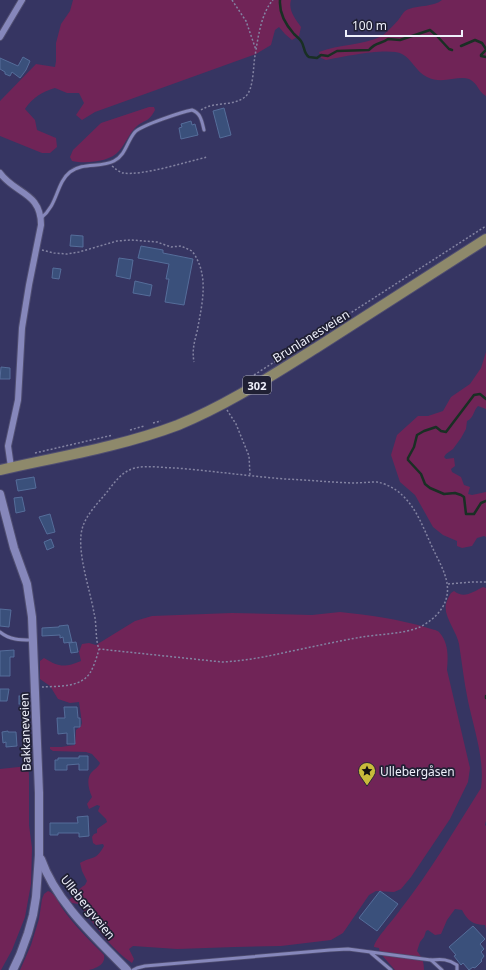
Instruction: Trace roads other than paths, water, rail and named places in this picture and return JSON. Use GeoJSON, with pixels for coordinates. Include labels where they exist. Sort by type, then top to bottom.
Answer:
{"type":"FeatureCollection","features":[{"type":"Feature","properties":{"kind":"main road","name":"Brunlanesveien"},"geometry":{"type":"LineString","coordinates":[[0,470],[110,445],[156,432],[178,425],[223,404],[273,375],[486,239]]}},
{"type":"Feature","properties":{"kind":"street"},"geometry":{"type":"LineString","coordinates":[[0,37],[22,0]]}},
{"type":"Feature","properties":{"kind":"street"},"geometry":{"type":"LineString","coordinates":[[0,173],[8,182],[31,198],[36,205],[41,218],[22,328],[18,400],[9,440],[8,452],[11,467]]}},
{"type":"Feature","properties":{"kind":"street","name":"Bakkaneveien"},"geometry":{"type":"LineString","coordinates":[[0,498],[14,548],[23,571],[30,583],[35,688],[39,855],[36,897],[33,915],[24,944],[13,970]]}},
{"type":"Feature","properties":{"kind":"street","name":"Ullebergveien"},"geometry":{"type":"LineString","coordinates":[[39,855],[46,873],[64,900],[84,925],[126,970]]}},
{"type":"Feature","properties":{"kind":"lane"},"geometry":{"type":"LineString","coordinates":[[41,218],[49,210],[64,178],[70,172],[83,166],[110,163],[116,160],[123,154],[132,137],[139,129],[190,111],[195,111],[198,112],[200,116],[204,130]]}},
{"type":"Feature","properties":{"kind":"lane"},"geometry":{"type":"LineString","coordinates":[[0,632],[12,639],[32,640]]}},
{"type":"Feature","properties":{"kind":"lane"},"geometry":{"type":"LineString","coordinates":[[133,970],[145,966],[348,949],[431,960],[444,959],[457,965],[457,970]]}},
{"type":"Feature","properties":{"kind":"lane"},"geometry":{"type":"LineString","coordinates":[[370,952],[391,970]]}},
{"type":"Feature","properties":{"kind":"lane"},"geometry":{"type":"LineString","coordinates":[[431,960],[442,970]]}},
{"type":"Feature","properties":{"kind":"waterway"},"geometry":{"type":"LineString","coordinates":[[280,0],[281,10],[286,23],[301,41],[306,54],[309,57],[317,58],[321,55],[328,56],[337,51],[369,50],[374,45],[388,39],[400,40],[430,30],[449,49],[452,50]]}},
{"type":"Feature","properties":{"kind":"waterway"},"geometry":{"type":"LineString","coordinates":[[461,46],[475,40],[482,43],[486,49]]}},
{"type":"Feature","properties":{"kind":"waterway"},"geometry":{"type":"LineString","coordinates":[[486,50],[481,55],[486,57]]}},
{"type":"Feature","properties":{"kind":"waterway"},"geometry":{"type":"LineString","coordinates":[[486,399],[480,394],[474,395],[446,432],[441,431],[436,427],[417,435],[414,447],[408,458],[408,460],[421,474],[425,484],[430,488],[444,494],[455,493],[464,497],[466,514],[474,514],[481,503],[486,501]]}},
{"type":"Feature","properties":{"kind":"place","name":"Ullebergåsen"},"geometry":{"type":"Point","coordinates":[367,786]}}]}
